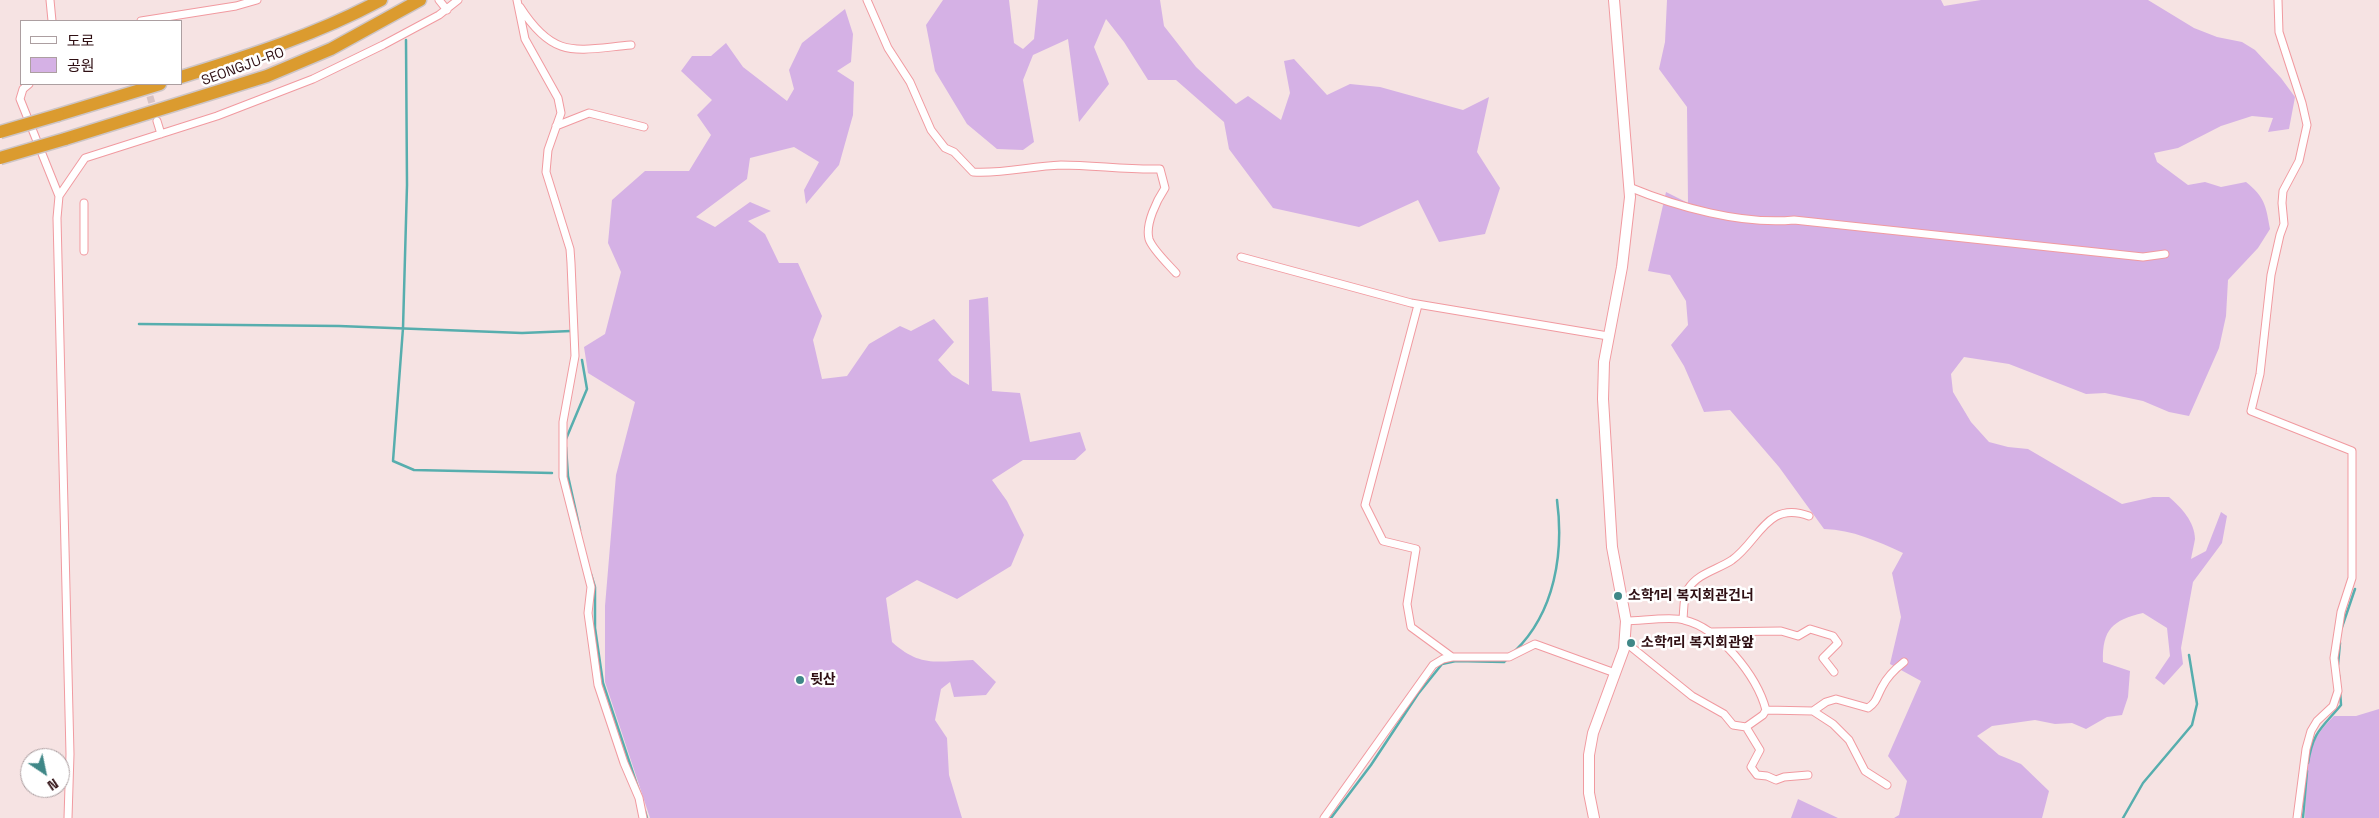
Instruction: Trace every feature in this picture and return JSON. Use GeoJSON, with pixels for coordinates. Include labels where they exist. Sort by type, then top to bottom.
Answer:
{"type":"FeatureCollection","features":[{"type":"Feature","properties":{"kind":"highway","name":"SEONGJU-RO"},"geometry":{"type":"LineString","coordinates":[[182,77],[247,56],[324,27],[381,0]]}},
{"type":"Feature","properties":{"kind":"highway","name":"SEONGJU-RO"},"geometry":{"type":"LineString","coordinates":[[0,158],[267,76],[330,49],[420,0]]}},
{"type":"Feature","properties":{"kind":"highway"},"geometry":{"type":"LineString","coordinates":[[0,132],[157,85]]}},
{"type":"Feature","properties":{"kind":"street"},"geometry":{"type":"LineString","coordinates":[[50,0],[52,20]]}},
{"type":"Feature","properties":{"kind":"street"},"geometry":{"type":"LineString","coordinates":[[147,20],[236,6],[257,0]]}},
{"type":"Feature","properties":{"kind":"street"},"geometry":{"type":"LineString","coordinates":[[439,0],[446,10]]}},
{"type":"Feature","properties":{"kind":"street"},"geometry":{"type":"LineString","coordinates":[[68,818],[70,754],[56,218],[59,196],[84,158],[244,107],[313,79],[383,46],[446,10],[458,0]]}},
{"type":"Feature","properties":{"kind":"street"},"geometry":{"type":"LineString","coordinates":[[868,0],[888,48],[913,89],[932,130],[945,148],[954,152],[973,172],[994,174],[1058,165],[1113,169],[1160,169],[1165,188],[1159,196],[1149,224],[1150,240],[1176,273]]}},
{"type":"Feature","properties":{"kind":"street"},"geometry":{"type":"LineString","coordinates":[[1594,818],[1589,793],[1588,756],[1593,733],[1624,649],[1626,621],[1612,547],[1603,399],[1604,362],[1622,267],[1629,204],[1614,0]]}},
{"type":"Feature","properties":{"kind":"street"},"geometry":{"type":"LineString","coordinates":[[2278,0],[2279,32],[2302,103],[2307,125],[2299,161],[2283,191],[2284,224],[2271,276],[2260,374],[2251,410],[2352,451],[2352,578],[2340,612],[2336,640],[2334,658],[2338,691],[2333,706],[2317,721],[2310,731],[2297,818]]}},
{"type":"Feature","properties":{"kind":"street"},"geometry":{"type":"LineString","coordinates":[[517,1],[527,18],[548,41],[573,50],[631,45]]}},
{"type":"Feature","properties":{"kind":"street"},"geometry":{"type":"LineString","coordinates":[[517,1],[525,39],[558,98],[561,113],[548,150],[546,172],[570,249],[575,356],[563,422],[563,477],[591,587],[588,613],[598,685],[624,763],[639,798],[643,818]]}},
{"type":"Feature","properties":{"kind":"street"},"geometry":{"type":"LineString","coordinates":[[28,85],[23,89],[20,100],[59,196]]}},
{"type":"Feature","properties":{"kind":"street"},"geometry":{"type":"LineString","coordinates":[[556,126],[588,113],[644,127]]}},
{"type":"Feature","properties":{"kind":"street"},"geometry":{"type":"LineString","coordinates":[[157,121],[161,134]]}},
{"type":"Feature","properties":{"kind":"street"},"geometry":{"type":"LineString","coordinates":[[1629,187],[1698,211],[1774,222],[1794,220],[2143,257],[2165,254]]}},
{"type":"Feature","properties":{"kind":"street"},"geometry":{"type":"LineString","coordinates":[[84,203],[84,251]]}},
{"type":"Feature","properties":{"kind":"street"},"geometry":{"type":"LineString","coordinates":[[1240,257],[1418,305],[1608,336]]}},
{"type":"Feature","properties":{"kind":"street"},"geometry":{"type":"LineString","coordinates":[[1418,305],[1365,505],[1383,541],[1416,549],[1407,604],[1411,627],[1452,657]]}},
{"type":"Feature","properties":{"kind":"street"},"geometry":{"type":"LineString","coordinates":[[1683,619],[1686,592],[1693,582],[1734,558],[1763,524],[1789,512],[1798,512],[1809,516]]}},
{"type":"Feature","properties":{"kind":"street"},"geometry":{"type":"LineString","coordinates":[[1626,621],[1683,619],[1711,632],[1755,681],[1766,710]]}},
{"type":"Feature","properties":{"kind":"street"},"geometry":{"type":"LineString","coordinates":[[1711,632],[1781,631],[1798,636],[1810,628],[1833,636],[1838,643],[1823,658],[1834,672]]}},
{"type":"Feature","properties":{"kind":"street"},"geometry":{"type":"LineString","coordinates":[[1625,636],[1630,646],[1692,696],[1724,714],[1733,725],[1746,727],[1763,715],[1766,710]]}},
{"type":"Feature","properties":{"kind":"street"},"geometry":{"type":"LineString","coordinates":[[1324,818],[1433,665],[1443,659],[1452,657],[1509,657],[1535,644],[1615,673]]}},
{"type":"Feature","properties":{"kind":"street"},"geometry":{"type":"LineString","coordinates":[[1813,711],[1826,702],[1836,699],[1868,708],[1874,704],[1881,688],[1892,671],[1904,662]]}},
{"type":"Feature","properties":{"kind":"street"},"geometry":{"type":"LineString","coordinates":[[1766,710],[1813,711],[1833,724],[1849,740],[1864,772],[1887,785]]}},
{"type":"Feature","properties":{"kind":"street"},"geometry":{"type":"LineString","coordinates":[[1746,727],[1760,750],[1751,767],[1757,775],[1767,776],[1776,780],[1784,777],[1808,775]]}},
{"type":"Feature","properties":{"kind":"green space"},"geometry":{"type":"Polygon","coordinates":[[[943,0],[1009,0],[1014,43],[1023,49],[1034,39],[1038,0],[1160,0],[1164,26],[1196,67],[1236,104],[1248,96],[1281,120],[1290,93],[1284,61],[1294,59],[1327,95],[1350,84],[1380,87],[1463,110],[1489,97],[1477,152],[1500,188],[1485,234],[1439,242],[1418,200],[1359,227],[1273,208],[1229,149],[1224,122],[1176,80],[1148,80],[1124,42],[1106,19],[1094,47],[1109,84],[1079,122],[1068,39],[1033,55],[1023,80],[1034,142],[1023,150],[997,149],[967,124],[935,71],[926,25],[943,0]]]}},
{"type":"Feature","properties":{"kind":"green space"},"geometry":{"type":"Polygon","coordinates":[[[1667,0],[1941,0],[1944,6],[1981,0],[2148,0],[2194,28],[2217,37],[2242,42],[2255,50],[2281,78],[2295,97],[2289,129],[2268,132],[2273,118],[2252,116],[2221,126],[2178,148],[2154,153],[2157,162],[2188,185],[2205,182],[2221,187],[2246,182],[2264,202],[2270,229],[2258,248],[2228,280],[2226,316],[2219,348],[2189,416],[2169,412],[2143,401],[2105,393],[2086,394],[2009,364],[1964,357],[1951,374],[1953,392],[1971,422],[1989,442],[2008,447],[2028,449],[2122,504],[2153,497],[2169,497],[2182,510],[2193,527],[2195,539],[2191,559],[2206,551],[2221,512],[2227,516],[2222,543],[2193,582],[2181,648],[2183,664],[2164,685],[2155,678],[2170,656],[2167,628],[2143,613],[2117,623],[2107,634],[2105,641],[2103,662],[2130,671],[2128,697],[2122,715],[2107,717],[2086,729],[2072,723],[2055,724],[2035,720],[1992,726],[1977,736],[1999,755],[2021,764],[2049,791],[2042,818],[1894,818],[1899,815],[1907,781],[1888,756],[1921,681],[1890,664],[1901,617],[1892,573],[1903,553],[1855,534],[1824,529],[1779,467],[1730,410],[1704,412],[1684,366],[1671,345],[1688,325],[1686,301],[1670,275],[1648,271],[1666,192],[1688,203],[1687,107],[1659,69],[1665,42],[1667,0]]]}},
{"type":"Feature","properties":{"kind":"green space"},"geometry":{"type":"Polygon","coordinates":[[[845,9],[853,34],[851,62],[837,71],[854,82],[853,115],[839,165],[806,204],[804,190],[819,162],[794,147],[750,158],[747,179],[696,217],[715,227],[750,202],[771,211],[748,221],[765,234],[779,263],[798,263],[822,316],[813,340],[822,379],[847,376],[869,344],[900,326],[911,331],[934,319],[954,342],[938,360],[952,375],[969,385],[969,300],[988,297],[992,391],[1020,393],[1030,442],[1080,432],[1086,450],[1075,460],[1023,460],[992,480],[1007,501],[1024,535],[1011,566],[957,599],[917,580],[886,598],[892,642],[902,650],[912,656],[930,661],[973,660],[996,682],[986,695],[954,697],[950,682],[941,689],[935,720],[947,738],[949,775],[962,818],[650,818],[605,682],[605,606],[616,475],[635,402],[588,373],[584,347],[605,334],[621,272],[608,243],[612,200],[645,171],[689,171],[711,135],[697,115],[712,100],[681,71],[692,56],[711,56],[726,43],[743,67],[787,101],[794,89],[789,70],[802,43],[845,9]]]}},
{"type":"Feature","properties":{"kind":"green space"},"geometry":{"type":"Polygon","coordinates":[[[2379,709],[2379,818],[2305,818],[2306,775],[2310,751],[2315,739],[2334,716],[2356,716],[2379,709]]]}},
{"type":"Feature","properties":{"kind":"green space"},"geometry":{"type":"Polygon","coordinates":[[[1798,799],[1838,818],[1791,818],[1798,799]]]}},
{"type":"Feature","properties":{"kind":"waterway"},"geometry":{"type":"LineString","coordinates":[[406,40],[407,185],[403,328],[393,461],[414,470],[552,473]]}},
{"type":"Feature","properties":{"kind":"waterway"},"geometry":{"type":"LineString","coordinates":[[139,324],[339,326],[522,333],[571,331]]}},
{"type":"Feature","properties":{"kind":"waterway"},"geometry":{"type":"LineString","coordinates":[[566,439],[587,389],[582,360]]}},
{"type":"Feature","properties":{"kind":"waterway"},"geometry":{"type":"LineString","coordinates":[[566,447],[568,476],[580,530]]}},
{"type":"Feature","properties":{"kind":"waterway"},"geometry":{"type":"LineString","coordinates":[[1515,651],[1529,635],[1539,618],[1548,600],[1554,581],[1559,540],[1557,500]]}},
{"type":"Feature","properties":{"kind":"waterway"},"geometry":{"type":"LineString","coordinates":[[591,574],[595,587],[595,628],[603,683],[640,794]]}},
{"type":"Feature","properties":{"kind":"waterway"},"geometry":{"type":"LineString","coordinates":[[2342,627],[2355,589]]}},
{"type":"Feature","properties":{"kind":"waterway"},"geometry":{"type":"LineString","coordinates":[[2338,665],[2340,643]]}},
{"type":"Feature","properties":{"kind":"waterway"},"geometry":{"type":"LineString","coordinates":[[2123,818],[2143,783],[2192,725],[2197,704],[2189,655]]}},
{"type":"Feature","properties":{"kind":"waterway"},"geometry":{"type":"LineString","coordinates":[[1331,818],[1371,765],[1418,694],[1442,664],[1456,661],[1504,662],[1508,658]]}},
{"type":"Feature","properties":{"kind":"waterway"},"geometry":{"type":"LineString","coordinates":[[2308,763],[2310,752],[2319,731],[2341,705],[2339,675]]}},
{"type":"Feature","properties":{"kind":"waterway"},"geometry":{"type":"LineString","coordinates":[[2303,818],[2307,771]]}},
{"type":"Feature","properties":{"kind":"waterway"},"geometry":{"type":"LineString","coordinates":[[645,811],[647,818]]}},
{"type":"Feature","properties":{"kind":"tunnel"},"geometry":{"type":"LineString","coordinates":[[147,86],[155,114]]}},
{"type":"Feature","properties":{"kind":"place","name":"소학1리 복지회관건너"},"geometry":{"type":"Point","coordinates":[1618,596]}},
{"type":"Feature","properties":{"kind":"place","name":"소학1리 복지회관앞"},"geometry":{"type":"Point","coordinates":[1631,643]}},
{"type":"Feature","properties":{"kind":"place","name":"뒷산"},"geometry":{"type":"Point","coordinates":[800,680]}}]}
